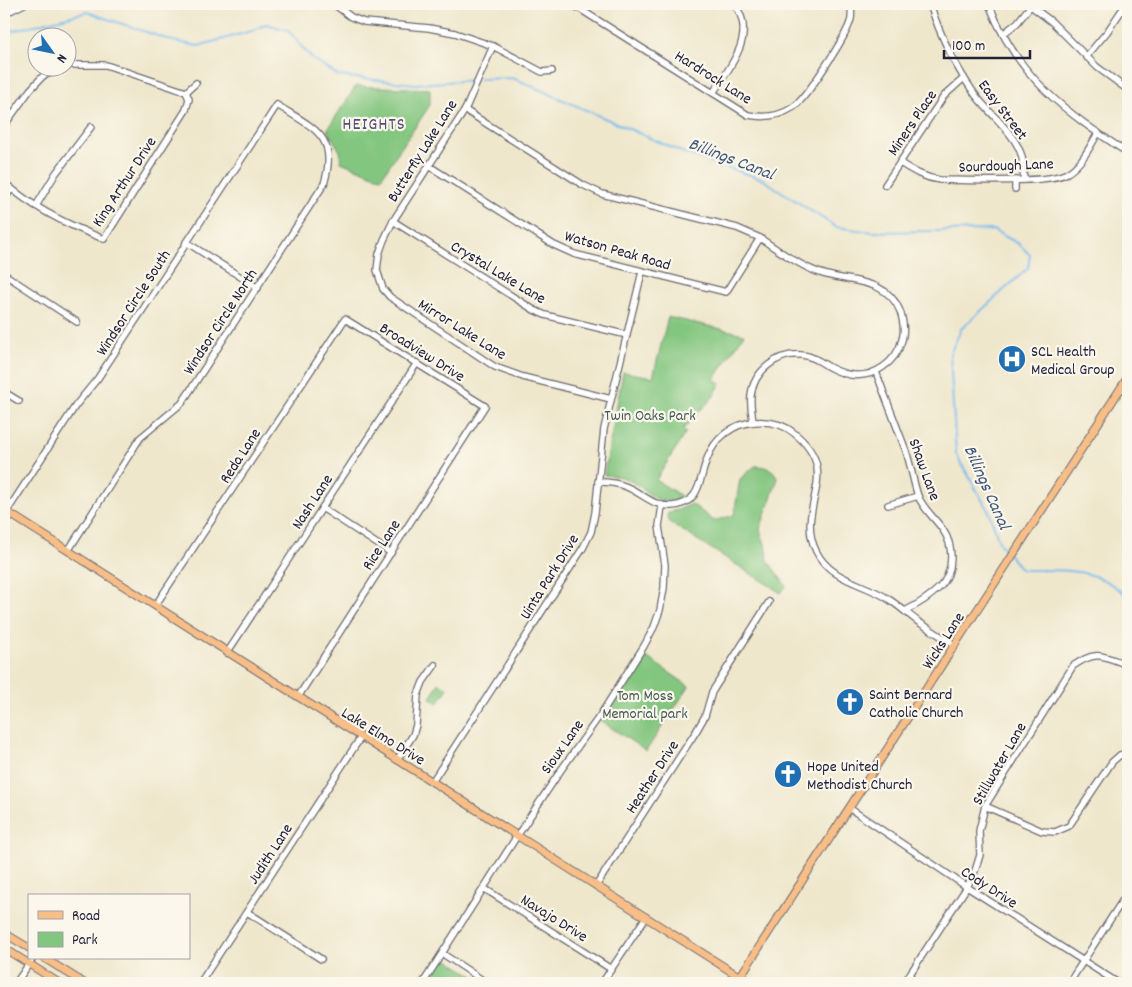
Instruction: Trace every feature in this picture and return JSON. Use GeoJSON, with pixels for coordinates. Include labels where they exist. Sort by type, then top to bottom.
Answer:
{"type":"FeatureCollection","features":[{"type":"Feature","properties":{"kind":"main road","name":"Wicks Lane"},"geometry":{"type":"LineString","coordinates":[[738,980],[1128,377]]}},
{"type":"Feature","properties":{"kind":"main road","name":"Lake Elmo Drive"},"geometry":{"type":"LineString","coordinates":[[5,512],[646,917],[738,980]]}},
{"type":"Feature","properties":{"kind":"main road"},"geometry":{"type":"LineString","coordinates":[[4,932],[28,947]]}},
{"type":"Feature","properties":{"kind":"main road"},"geometry":{"type":"LineString","coordinates":[[4,948],[28,960]]}},
{"type":"Feature","properties":{"kind":"main road"},"geometry":{"type":"LineString","coordinates":[[47,960],[84,983]]}},
{"type":"Feature","properties":{"kind":"main road"},"geometry":{"type":"LineString","coordinates":[[31,961],[59,983]]}},
{"type":"Feature","properties":{"kind":"street"},"geometry":{"type":"LineString","coordinates":[[4,12],[24,4]]}},
{"type":"Feature","properties":{"kind":"street"},"geometry":{"type":"LineString","coordinates":[[334,4],[341,10],[364,22],[429,28],[455,33],[492,46],[542,72],[552,71]]}},
{"type":"Feature","properties":{"kind":"street"},"geometry":{"type":"LineString","coordinates":[[341,10],[346,4]]}},
{"type":"Feature","properties":{"kind":"street","name":"Hardrock Lane"},"geometry":{"type":"LineString","coordinates":[[572,4],[748,115],[761,118],[777,116],[794,107],[807,94],[842,38],[850,20],[851,4]]}},
{"type":"Feature","properties":{"kind":"street"},"geometry":{"type":"LineString","coordinates":[[713,93],[734,61],[744,33],[746,22],[734,4]]}},
{"type":"Feature","properties":{"kind":"street","name":"Easy Street"},"geometry":{"type":"LineString","coordinates":[[930,4],[942,37],[964,78],[1018,148],[1022,156],[1024,180]]}},
{"type":"Feature","properties":{"kind":"street"},"geometry":{"type":"LineString","coordinates":[[989,4],[1002,34],[1015,56],[1048,95],[1098,134],[1128,153]]}},
{"type":"Feature","properties":{"kind":"street"},"geometry":{"type":"LineString","coordinates":[[1086,57],[1107,32],[1126,4]]}},
{"type":"Feature","properties":{"kind":"street"},"geometry":{"type":"LineString","coordinates":[[1002,34],[1017,23],[1031,5],[1052,22],[1086,57],[1109,77],[1128,90]]}},
{"type":"Feature","properties":{"kind":"street","name":"Butterfly Lake Lane"},"geometry":{"type":"LineString","coordinates":[[377,270],[379,254],[393,221],[465,110],[492,46]]}},
{"type":"Feature","properties":{"kind":"street"},"geometry":{"type":"LineString","coordinates":[[78,65],[106,65],[186,92],[196,83]]}},
{"type":"Feature","properties":{"kind":"street"},"geometry":{"type":"LineString","coordinates":[[4,126],[41,78]]}},
{"type":"Feature","properties":{"kind":"street","name":"Miners Place"},"geometry":{"type":"LineString","coordinates":[[885,185],[944,96],[964,78]]}},
{"type":"Feature","properties":{"kind":"street","name":"King Arthur Drive"},"geometry":{"type":"LineString","coordinates":[[4,182],[36,206],[104,239],[186,110],[189,99],[186,92]]}},
{"type":"Feature","properties":{"kind":"street","name":"Windsor Circle South"},"geometry":{"type":"LineString","coordinates":[[5,512],[76,405],[98,378],[277,105]]}},
{"type":"Feature","properties":{"kind":"street","name":"Windsor Circle North"},"geometry":{"type":"LineString","coordinates":[[68,551],[140,438],[182,403],[324,184],[329,168],[325,140],[317,130],[277,105]]}},
{"type":"Feature","properties":{"kind":"street"},"geometry":{"type":"LineString","coordinates":[[465,110],[583,186],[602,194],[737,228],[760,238],[797,263],[816,272],[832,277],[870,283],[884,290],[896,302],[904,322],[902,340],[898,352],[888,363],[876,372],[853,376],[836,371],[816,358],[803,354],[789,355],[774,361],[762,371],[754,384],[751,408],[753,422]]}},
{"type":"Feature","properties":{"kind":"street"},"geometry":{"type":"LineString","coordinates":[[36,206],[56,173],[91,127]]}},
{"type":"Feature","properties":{"kind":"street","name":"Sourdough Lane"},"geometry":{"type":"LineString","coordinates":[[900,163],[929,179],[1024,180],[1057,178],[1076,166],[1098,134]]}},
{"type":"Feature","properties":{"kind":"street","name":"Watson Peak Road"},"geometry":{"type":"LineString","coordinates":[[429,166],[554,246],[574,254],[726,292],[760,238]]}},
{"type":"Feature","properties":{"kind":"street"},"geometry":{"type":"LineString","coordinates":[[1015,180],[1016,189]]}},
{"type":"Feature","properties":{"kind":"street"},"geometry":{"type":"LineString","coordinates":[[4,200],[11,189]]}},
{"type":"Feature","properties":{"kind":"street","name":"Crystal Lake Lane"},"geometry":{"type":"LineString","coordinates":[[393,221],[534,310],[545,315],[626,336]]}},
{"type":"Feature","properties":{"kind":"street"},"geometry":{"type":"LineString","coordinates":[[186,242],[258,288]]}},
{"type":"Feature","properties":{"kind":"street","name":"Mirror Lake Lane"},"geometry":{"type":"LineString","coordinates":[[377,270],[383,288],[390,297],[495,367],[536,381],[611,399]]}},
{"type":"Feature","properties":{"kind":"street","name":"Uinta Park Drive"},"geometry":{"type":"LineString","coordinates":[[432,782],[584,548],[591,532],[604,429],[642,272]]}},
{"type":"Feature","properties":{"kind":"street"},"geometry":{"type":"LineString","coordinates":[[4,274],[76,322]]}},
{"type":"Feature","properties":{"kind":"street","name":"Broadview Drive"},"geometry":{"type":"LineString","coordinates":[[345,319],[486,406]]}},
{"type":"Feature","properties":{"kind":"street","name":"Reda Lane"},"geometry":{"type":"LineString","coordinates":[[155,606],[345,319]]}},
{"type":"Feature","properties":{"kind":"street","name":"Nash Lane"},"geometry":{"type":"LineString","coordinates":[[228,653],[417,363]]}},
{"type":"Feature","properties":{"kind":"street","name":"Shaw Lane"},"geometry":{"type":"LineString","coordinates":[[876,372],[906,452],[918,496],[926,510],[943,530],[951,548],[951,561],[940,586],[916,606],[905,611]]}},
{"type":"Feature","properties":{"kind":"street"},"geometry":{"type":"LineString","coordinates":[[1121,388],[1128,392]]}},
{"type":"Feature","properties":{"kind":"street"},"geometry":{"type":"LineString","coordinates":[[4,392],[19,401]]}},
{"type":"Feature","properties":{"kind":"street","name":"Rice Lane"},"geometry":{"type":"LineString","coordinates":[[298,697],[486,406]]}},
{"type":"Feature","properties":{"kind":"street"},"geometry":{"type":"LineString","coordinates":[[598,482],[617,483],[628,487],[662,506],[684,503],[697,491],[702,480],[706,460],[712,447],[722,436],[735,427],[753,422],[770,422],[788,429],[802,440],[818,468],[818,484],[810,513],[810,529],[811,539],[822,562],[847,580],[873,590],[955,645]]}},
{"type":"Feature","properties":{"kind":"street"},"geometry":{"type":"LineString","coordinates":[[888,505],[918,496]]}},
{"type":"Feature","properties":{"kind":"street","name":"Sioux Lane"},"geometry":{"type":"LineString","coordinates":[[423,983],[485,889],[517,836],[601,714],[654,627],[660,610],[664,588],[665,565],[659,526],[662,506]]}},
{"type":"Feature","properties":{"kind":"street"},"geometry":{"type":"LineString","coordinates":[[322,508],[391,553]]}},
{"type":"Feature","properties":{"kind":"street","name":"Heather Drive"},"geometry":{"type":"LineString","coordinates":[[596,886],[697,730],[705,716],[712,692],[769,602]]}},
{"type":"Feature","properties":{"kind":"street","name":"Stillwater Lane"},"geometry":{"type":"LineString","coordinates":[[904,983],[967,887],[975,871],[980,854],[979,831],[985,806],[1073,666],[1085,657],[1099,654],[1128,665]]}},
{"type":"Feature","properties":{"kind":"street"},"geometry":{"type":"LineString","coordinates":[[397,760],[413,735],[416,725],[418,695],[423,682],[435,665]]}},
{"type":"Feature","properties":{"kind":"street","name":"Judith Lane"},"geometry":{"type":"LineString","coordinates":[[200,983],[360,737]]}},
{"type":"Feature","properties":{"kind":"street"},"geometry":{"type":"LineString","coordinates":[[985,806],[1042,831],[1055,832],[1069,826],[1112,762],[1120,754],[1128,753]]}},
{"type":"Feature","properties":{"kind":"street","name":"Cody Drive"},"geometry":{"type":"LineString","coordinates":[[849,808],[967,887],[1118,983]]}},
{"type":"Feature","properties":{"kind":"street","name":"Navajo Drive"},"geometry":{"type":"LineString","coordinates":[[485,889],[611,968]]}},
{"type":"Feature","properties":{"kind":"street"},"geometry":{"type":"LineString","coordinates":[[1069,983],[1128,892]]}},
{"type":"Feature","properties":{"kind":"street"},"geometry":{"type":"LineString","coordinates":[[247,912],[321,959]]}},
{"type":"Feature","properties":{"kind":"street"},"geometry":{"type":"LineString","coordinates":[[602,983],[646,917]]}},
{"type":"Feature","properties":{"kind":"street"},"geometry":{"type":"LineString","coordinates":[[443,954],[487,983]]}},
{"type":"Feature","properties":{"kind":"street"},"geometry":{"type":"LineString","coordinates":[[16,983],[31,961]]}},
{"type":"Feature","properties":{"kind":"street","name":"Lake Elmo Drive"},"geometry":{"type":"LineString","coordinates":[[738,980],[749,983]]}},
{"type":"Feature","properties":{"kind":"green space"},"geometry":{"type":"Polygon","coordinates":[[[356,86],[430,89],[430,105],[381,178],[341,162],[340,151],[327,130],[356,86]]]}},
{"type":"Feature","properties":{"kind":"green space","name":"Twin Oaks Park"},"geometry":{"type":"Polygon","coordinates":[[[668,317],[744,334],[714,380],[721,383],[713,397],[683,429],[686,432],[656,480],[684,498],[674,501],[659,500],[627,479],[604,475],[623,372],[653,377],[668,317]]]}},
{"type":"Feature","properties":{"kind":"green space"},"geometry":{"type":"Polygon","coordinates":[[[755,466],[769,468],[778,478],[760,529],[767,550],[768,561],[786,586],[781,593],[669,522],[667,516],[669,512],[692,504],[714,521],[734,515],[740,479],[755,466]]]}},
{"type":"Feature","properties":{"kind":"green space","name":"Tom Moss Memorial park"},"geometry":{"type":"Polygon","coordinates":[[[645,656],[689,686],[646,751],[601,721],[645,656]]]}},
{"type":"Feature","properties":{"kind":"green space"},"geometry":{"type":"Polygon","coordinates":[[[439,683],[448,688],[438,703],[430,698],[439,683]]]}},
{"type":"Feature","properties":{"kind":"green space"},"geometry":{"type":"Polygon","coordinates":[[[441,956],[486,983],[424,983],[441,956]]]}},
{"type":"Feature","properties":{"kind":"waterway","name":"Billings Canal"},"geometry":{"type":"LineString","coordinates":[[4,33],[87,12],[173,41],[198,46],[252,31],[266,24],[288,30],[312,59],[339,76],[415,84],[476,80]]}},
{"type":"Feature","properties":{"kind":"waterway","name":"Billings Canal"},"geometry":{"type":"LineString","coordinates":[[480,79],[513,78],[684,153],[762,179],[836,227],[873,232],[993,230],[1019,244],[1030,255],[1028,268],[961,329],[950,354],[956,454],[989,512],[1000,544],[1022,570],[1065,570],[1091,575],[1116,587],[1128,597]]}},
{"type":"Feature","properties":{"kind":"place","name":"SCL Health Medical Group"},"geometry":{"type":"Point","coordinates":[1012,359]}},
{"type":"Feature","properties":{"kind":"place","name":"Saint Bernard Catholic Church"},"geometry":{"type":"Point","coordinates":[850,702]}},
{"type":"Feature","properties":{"kind":"place","name":"Hope United Methodist Church"},"geometry":{"type":"Point","coordinates":[788,774]}},
{"type":"Feature","properties":{"kind":"district","name":"HEIGHTS"},"geometry":{"type":"Point","coordinates":[374,123]}}]}
